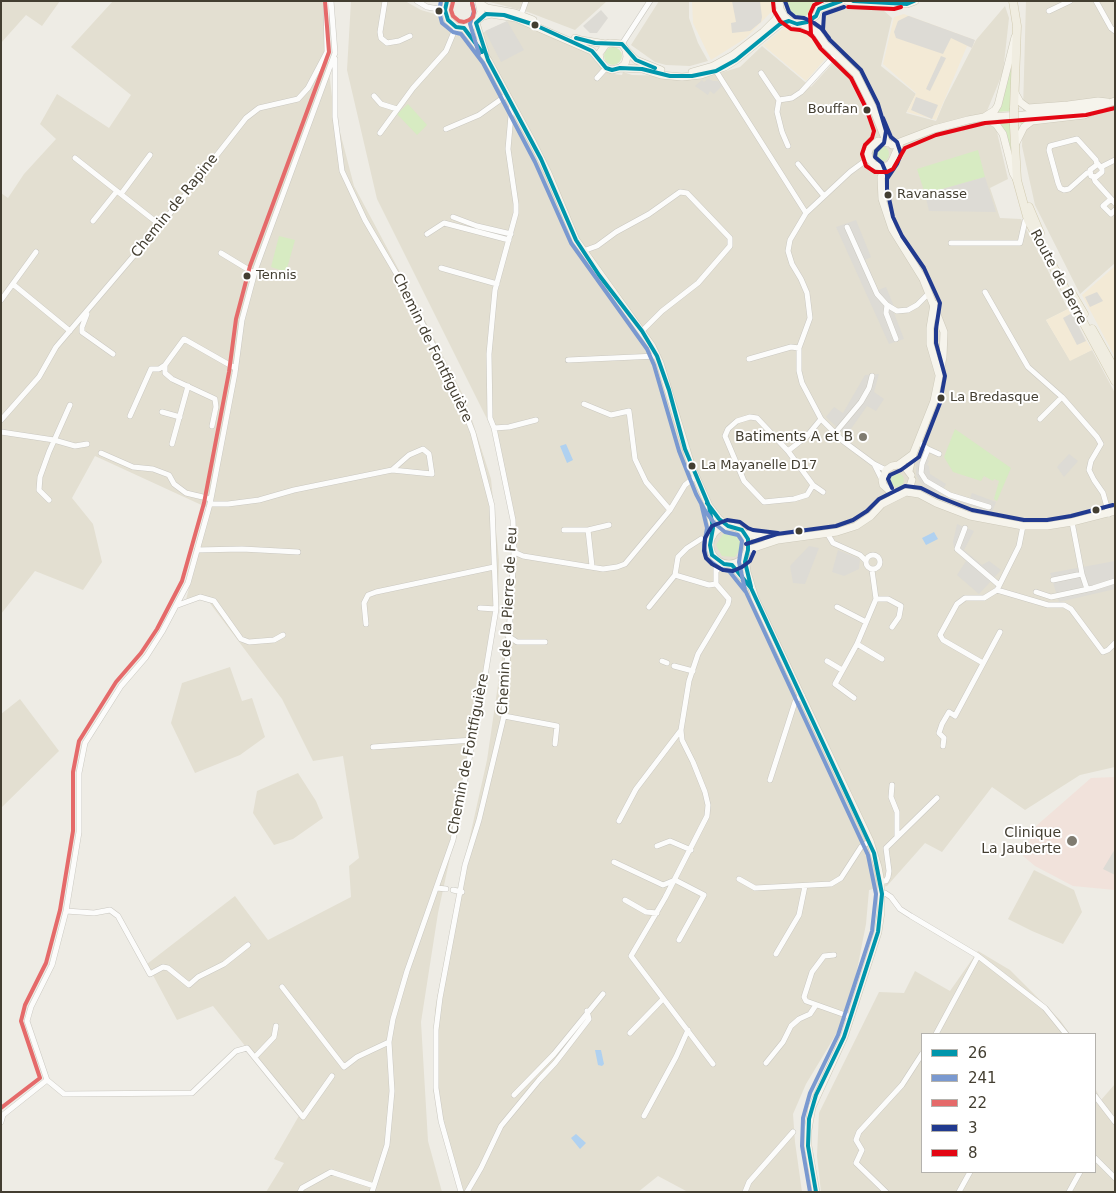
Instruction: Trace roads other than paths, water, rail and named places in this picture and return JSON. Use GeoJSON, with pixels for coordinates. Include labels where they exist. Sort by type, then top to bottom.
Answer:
{"type":"FeatureCollection","features":[{"type":"Feature","properties":{"kind":"main road","name":"Route de Berre"},"geometry":{"type":"LineString","coordinates":[[1013,1],[1017,26],[1014,93],[1017,180],[1028,220],[1115,381]]}},
{"type":"Feature","properties":{"kind":"main road","name":"Route de Berre"},"geometry":{"type":"LineString","coordinates":[[1017,167],[1030,209],[1040,232],[1115,370]]}},
{"type":"Feature","properties":{"kind":"street","name":"Chemin de Rapine"},"geometry":{"type":"LineString","coordinates":[[1,420],[38,377],[56,347],[160,225],[246,118],[259,108],[298,100],[308,88],[327,52],[326,1]]}},
{"type":"Feature","properties":{"kind":"street","name":"Chemin de Fontfiguière"},"geometry":{"type":"LineString","coordinates":[[331,1],[335,53],[335,117],[342,171],[365,220],[406,290],[461,402],[470,425],[492,506],[496,608],[453,840],[437,888]]}},
{"type":"Feature","properties":{"kind":"street"},"geometry":{"type":"LineString","coordinates":[[385,1],[380,32],[382,38],[387,42],[399,41],[410,36]]}},
{"type":"Feature","properties":{"kind":"street"},"geometry":{"type":"LineString","coordinates":[[417,1],[427,7],[445,10]]}},
{"type":"Feature","properties":{"kind":"street"},"geometry":{"type":"LineString","coordinates":[[447,1],[445,10],[448,20],[460,28],[488,60],[548,173],[569,224],[583,251],[642,331],[657,356],[685,450],[709,506],[713,535]]}},
{"type":"Feature","properties":{"kind":"street"},"geometry":{"type":"LineString","coordinates":[[521,15],[526,1]]}},
{"type":"Feature","properties":{"kind":"street"},"geometry":{"type":"LineString","coordinates":[[620,68],[625,64],[627,57],[624,47],[650,1]]}},
{"type":"Feature","properties":{"kind":"street"},"geometry":{"type":"LineString","coordinates":[[817,32],[817,13],[820,1]]}},
{"type":"Feature","properties":{"kind":"street"},"geometry":{"type":"LineString","coordinates":[[802,24],[812,20],[817,13],[842,1]]}},
{"type":"Feature","properties":{"kind":"street"},"geometry":{"type":"LineString","coordinates":[[848,1],[907,4],[915,1]]}},
{"type":"Feature","properties":{"kind":"street"},"geometry":{"type":"LineString","coordinates":[[1049,12],[1070,1]]}},
{"type":"Feature","properties":{"kind":"street"},"geometry":{"type":"LineString","coordinates":[[1096,1],[1111,28],[1115,31]]}},
{"type":"Feature","properties":{"kind":"street"},"geometry":{"type":"LineString","coordinates":[[479,2],[486,8],[505,10],[521,15],[581,40],[606,44],[610,42],[624,47],[636,60],[658,69],[680,72],[700,70],[723,62],[746,46],[776,19],[780,5]]}},
{"type":"Feature","properties":{"kind":"street"},"geometry":{"type":"LineString","coordinates":[[479,2],[481,12],[477,21],[488,60]]}},
{"type":"Feature","properties":{"kind":"street"},"geometry":{"type":"LineString","coordinates":[[780,5],[784,16],[789,21]]}},
{"type":"Feature","properties":{"kind":"street"},"geometry":{"type":"LineString","coordinates":[[380,134],[413,88],[446,50],[460,28],[491,14],[514,18],[578,44],[592,51],[606,68],[612,70],[620,68],[642,69],[670,76],[692,76],[716,71],[736,60],[780,24],[789,21],[802,24],[817,32],[825,44],[856,74],[872,106],[885,143],[895,154]]}},
{"type":"Feature","properties":{"kind":"street"},"geometry":{"type":"LineString","coordinates":[[984,117],[995,110],[998,104],[1017,26]]}},
{"type":"Feature","properties":{"kind":"street"},"geometry":{"type":"LineString","coordinates":[[600,59],[599,54],[606,44]]}},
{"type":"Feature","properties":{"kind":"street"},"geometry":{"type":"LineString","coordinates":[[332,1076],[303,1116],[248,1048],[236,1051],[192,1093],[64,1094],[47,1080],[27,1021],[31,1007],[52,966],[66,910],[79,832],[79,773],[85,743],[121,686],[146,658],[178,605],[188,583],[210,501],[242,320],[254,273],[335,53]]}},
{"type":"Feature","properties":{"kind":"street"},"geometry":{"type":"LineString","coordinates":[[779,100],[792,98],[801,92],[836,54]]}},
{"type":"Feature","properties":{"kind":"street"},"geometry":{"type":"LineString","coordinates":[[597,78],[606,68]]}},
{"type":"Feature","properties":{"kind":"street"},"geometry":{"type":"LineString","coordinates":[[716,71],[806,213]]}},
{"type":"Feature","properties":{"kind":"street"},"geometry":{"type":"LineString","coordinates":[[761,72],[779,100],[777,112],[788,146]]}},
{"type":"Feature","properties":{"kind":"street"},"geometry":{"type":"LineString","coordinates":[[1014,93],[1020,102],[1028,108],[1098,101],[1112,102]]}},
{"type":"Feature","properties":{"kind":"street"},"geometry":{"type":"LineString","coordinates":[[446,129],[479,115],[507,95]]}},
{"type":"Feature","properties":{"kind":"street"},"geometry":{"type":"LineString","coordinates":[[374,96],[381,104],[397,109]]}},
{"type":"Feature","properties":{"kind":"street"},"geometry":{"type":"LineString","coordinates":[[882,177],[877,166],[869,158],[870,148],[885,143],[900,143],[934,129],[984,117],[1023,116],[1085,109],[1112,102]]}},
{"type":"Feature","properties":{"kind":"street"},"geometry":{"type":"LineString","coordinates":[[1015,146],[1024,127],[1032,121],[1084,115],[1097,111],[1112,102]]}},
{"type":"Feature","properties":{"kind":"street","name":"Chemin de la Pierre de Feu"},"geometry":{"type":"LineString","coordinates":[[461,1192],[440,1122],[436,1088],[436,1030],[440,998],[466,865],[504,716],[514,552],[513,520],[494,428],[490,418],[489,354],[496,284],[510,237],[516,204],[508,149],[512,104]]}},
{"type":"Feature","properties":{"kind":"street"},"geometry":{"type":"LineString","coordinates":[[984,117],[996,124],[1003,134],[1012,174],[1017,180]]}},
{"type":"Feature","properties":{"kind":"street"},"geometry":{"type":"LineString","coordinates":[[1094,178],[1102,172],[1099,166],[1096,160],[1077,139],[1050,146],[1049,150],[1058,183],[1060,188],[1064,190],[1089,173],[1090,170],[1099,166],[1115,160]]}},
{"type":"Feature","properties":{"kind":"street"},"geometry":{"type":"LineString","coordinates":[[900,143],[894,158],[882,177],[881,190],[887,219],[929,292],[944,332],[943,357],[934,401],[913,454],[909,471],[919,494]]}},
{"type":"Feature","properties":{"kind":"street"},"geometry":{"type":"LineString","coordinates":[[93,221],[150,154]]}},
{"type":"Feature","properties":{"kind":"street"},"geometry":{"type":"LineString","coordinates":[[75,158],[160,225]]}},
{"type":"Feature","properties":{"kind":"street"},"geometry":{"type":"LineString","coordinates":[[869,158],[850,172],[806,213],[792,236],[788,251],[792,264],[807,293],[810,318],[799,348],[799,371],[802,383],[820,419],[874,464],[886,470]]}},
{"type":"Feature","properties":{"kind":"street"},"geometry":{"type":"LineString","coordinates":[[798,164],[824,196]]}},
{"type":"Feature","properties":{"kind":"street"},"geometry":{"type":"LineString","coordinates":[[877,166],[890,164]]}},
{"type":"Feature","properties":{"kind":"street"},"geometry":{"type":"LineString","coordinates":[[1089,173],[1113,201],[1103,206],[1110,214],[1115,210]]}},
{"type":"Feature","properties":{"kind":"street"},"geometry":{"type":"LineString","coordinates":[[583,251],[597,246],[616,232],[649,214],[680,192],[687,193],[730,238],[730,246],[698,283],[662,311],[642,331]]}},
{"type":"Feature","properties":{"kind":"street"},"geometry":{"type":"LineString","coordinates":[[453,217],[510,237]]}},
{"type":"Feature","properties":{"kind":"street"},"geometry":{"type":"LineString","coordinates":[[951,243],[1020,243],[1025,221],[1028,220]]}},
{"type":"Feature","properties":{"kind":"street"},"geometry":{"type":"LineString","coordinates":[[427,234],[444,223],[510,237]]}},
{"type":"Feature","properties":{"kind":"street"},"geometry":{"type":"LineString","coordinates":[[847,227],[877,294],[887,305],[898,311],[908,310],[917,305],[929,292]]}},
{"type":"Feature","properties":{"kind":"street"},"geometry":{"type":"LineString","coordinates":[[1,300],[14,285],[36,252]]}},
{"type":"Feature","properties":{"kind":"street"},"geometry":{"type":"LineString","coordinates":[[221,253],[254,273]]}},
{"type":"Feature","properties":{"kind":"street"},"geometry":{"type":"LineString","coordinates":[[441,268],[496,284]]}},
{"type":"Feature","properties":{"kind":"street"},"geometry":{"type":"LineString","coordinates":[[14,285],[70,331]]}},
{"type":"Feature","properties":{"kind":"street"},"geometry":{"type":"LineString","coordinates":[[748,550],[778,540],[827,533],[856,526],[871,516],[882,504],[906,492],[919,494],[970,516],[1023,526],[1047,526],[1112,512],[1089,470],[1091,461],[1101,444],[1092,430],[1062,397],[1028,367],[985,292]]}},
{"type":"Feature","properties":{"kind":"street"},"geometry":{"type":"LineString","coordinates":[[934,304],[930,328],[930,344],[939,376]]}},
{"type":"Feature","properties":{"kind":"street"},"geometry":{"type":"LineString","coordinates":[[887,305],[886,313],[896,339]]}},
{"type":"Feature","properties":{"kind":"street"},"geometry":{"type":"LineString","coordinates":[[88,309],[82,332],[113,354]]}},
{"type":"Feature","properties":{"kind":"street"},"geometry":{"type":"LineString","coordinates":[[130,416],[151,369],[159,369],[165,366],[184,339],[235,368]]}},
{"type":"Feature","properties":{"kind":"street"},"geometry":{"type":"LineString","coordinates":[[749,359],[791,346],[799,348]]}},
{"type":"Feature","properties":{"kind":"street"},"geometry":{"type":"LineString","coordinates":[[568,360],[657,356]]}},
{"type":"Feature","properties":{"kind":"street"},"geometry":{"type":"LineString","coordinates":[[165,366],[165,373],[172,379],[215,399],[216,407],[212,426]]}},
{"type":"Feature","properties":{"kind":"street"},"geometry":{"type":"LineString","coordinates":[[835,433],[860,402],[869,388],[872,376]]}},
{"type":"Feature","properties":{"kind":"street"},"geometry":{"type":"LineString","coordinates":[[172,444],[188,386]]}},
{"type":"Feature","properties":{"kind":"street"},"geometry":{"type":"LineString","coordinates":[[1040,420],[1062,397]]}},
{"type":"Feature","properties":{"kind":"street"},"geometry":{"type":"LineString","coordinates":[[584,404],[611,415],[629,411],[635,459],[646,482],[670,510]]}},
{"type":"Feature","properties":{"kind":"street"},"geometry":{"type":"LineString","coordinates":[[49,500],[39,490],[40,477],[70,405]]}},
{"type":"Feature","properties":{"kind":"street"},"geometry":{"type":"LineString","coordinates":[[162,412],[180,417]]}},
{"type":"Feature","properties":{"kind":"street"},"geometry":{"type":"LineString","coordinates":[[813,485],[808,495],[794,499],[764,502],[744,481],[725,436],[728,429],[737,421],[750,417],[757,418],[788,451],[813,485],[823,492]]}},
{"type":"Feature","properties":{"kind":"street"},"geometry":{"type":"LineString","coordinates":[[788,451],[807,436],[820,419]]}},
{"type":"Feature","properties":{"kind":"street"},"geometry":{"type":"LineString","coordinates":[[494,428],[509,427],[536,420]]}},
{"type":"Feature","properties":{"kind":"street"},"geometry":{"type":"LineString","coordinates":[[1,432],[54,440],[75,446],[87,444]]}},
{"type":"Feature","properties":{"kind":"street"},"geometry":{"type":"LineString","coordinates":[[918,442],[928,450],[939,454]]}},
{"type":"Feature","properties":{"kind":"street"},"geometry":{"type":"LineString","coordinates":[[101,453],[133,467],[153,469],[168,475],[174,484],[186,493],[210,501],[228,504],[259,500],[294,490],[392,470],[432,474],[429,454],[423,449],[409,455],[392,470]]}},
{"type":"Feature","properties":{"kind":"street"},"geometry":{"type":"LineString","coordinates":[[928,450],[922,464],[921,473],[926,481],[950,495],[988,507]]}},
{"type":"Feature","properties":{"kind":"street"},"geometry":{"type":"LineString","coordinates":[[882,480],[886,470],[898,465],[913,454]]}},
{"type":"Feature","properties":{"kind":"street"},"geometry":{"type":"LineString","coordinates":[[874,464],[886,490],[898,495]]}},
{"type":"Feature","properties":{"kind":"street"},"geometry":{"type":"LineString","coordinates":[[898,465],[909,471]]}},
{"type":"Feature","properties":{"kind":"street"},"geometry":{"type":"LineString","coordinates":[[514,552],[524,556],[603,569],[625,564],[670,510],[685,484],[696,476]]}},
{"type":"Feature","properties":{"kind":"street"},"geometry":{"type":"LineString","coordinates":[[906,492],[912,480]]}},
{"type":"Feature","properties":{"kind":"street"},"geometry":{"type":"LineString","coordinates":[[882,504],[886,490]]}},
{"type":"Feature","properties":{"kind":"street"},"geometry":{"type":"LineString","coordinates":[[946,507],[950,495]]}},
{"type":"Feature","properties":{"kind":"street"},"geometry":{"type":"LineString","coordinates":[[709,506],[719,519],[728,526]]}},
{"type":"Feature","properties":{"kind":"street"},"geometry":{"type":"LineString","coordinates":[[1072,522],[1082,574],[1087,589]]}},
{"type":"Feature","properties":{"kind":"street"},"geometry":{"type":"LineString","coordinates":[[564,530],[588,530],[609,525]]}},
{"type":"Feature","properties":{"kind":"street"},"geometry":{"type":"LineString","coordinates":[[751,588],[728,564],[716,559],[710,550],[710,540],[719,528],[728,526],[738,528],[748,539],[748,550],[745,558],[751,588],[870,841],[878,867],[882,894],[878,932],[851,1017],[844,1037],[812,1107],[808,1130],[808,1146],[816,1192]]}},
{"type":"Feature","properties":{"kind":"street"},"geometry":{"type":"LineString","coordinates":[[983,663],[943,640],[940,635],[957,604],[965,598],[984,598],[998,587],[1018,546],[1023,526]]}},
{"type":"Feature","properties":{"kind":"street"},"geometry":{"type":"LineString","coordinates":[[965,528],[957,548],[998,587],[1048,605],[1064,605],[1071,609],[1103,652],[1115,643]]}},
{"type":"Feature","properties":{"kind":"street"},"geometry":{"type":"LineString","coordinates":[[588,530],[592,566]]}},
{"type":"Feature","properties":{"kind":"street"},"geometry":{"type":"LineString","coordinates":[[827,533],[834,543],[860,555],[866,561],[866,565],[872,570],[874,577],[876,598],[856,644],[834,684],[854,698]]}},
{"type":"Feature","properties":{"kind":"street"},"geometry":{"type":"LineString","coordinates":[[745,534],[778,540]]}},
{"type":"Feature","properties":{"kind":"street"},"geometry":{"type":"LineString","coordinates":[[649,607],[675,576],[678,557],[686,548],[701,539]]}},
{"type":"Feature","properties":{"kind":"street"},"geometry":{"type":"LineString","coordinates":[[197,550],[298,552]]}},
{"type":"Feature","properties":{"kind":"street"},"geometry":{"type":"LineString","coordinates":[[860,555],[876,555],[880,558],[881,563],[874,577]]}},
{"type":"Feature","properties":{"kind":"street"},"geometry":{"type":"LineString","coordinates":[[866,561],[871,555]]}},
{"type":"Feature","properties":{"kind":"street"},"geometry":{"type":"LineString","coordinates":[[716,571],[745,558]]}},
{"type":"Feature","properties":{"kind":"street"},"geometry":{"type":"LineString","coordinates":[[713,1064],[631,956],[675,880],[707,816],[708,805],[702,784],[682,740],[681,730],[686,699],[698,654],[728,604],[729,599],[716,584],[716,559]]}},
{"type":"Feature","properties":{"kind":"street"},"geometry":{"type":"LineString","coordinates":[[366,624],[364,603],[368,595],[494,567]]}},
{"type":"Feature","properties":{"kind":"street"},"geometry":{"type":"LineString","coordinates":[[872,570],[879,568]]}},
{"type":"Feature","properties":{"kind":"street"},"geometry":{"type":"LineString","coordinates":[[1053,580],[1082,574]]}},
{"type":"Feature","properties":{"kind":"street"},"geometry":{"type":"LineString","coordinates":[[675,576],[716,584]]}},
{"type":"Feature","properties":{"kind":"street"},"geometry":{"type":"LineString","coordinates":[[1036,592],[1051,597],[1115,581]]}},
{"type":"Feature","properties":{"kind":"street"},"geometry":{"type":"LineString","coordinates":[[178,605],[200,597],[214,601],[241,639],[249,642],[274,640],[283,635]]}},
{"type":"Feature","properties":{"kind":"street"},"geometry":{"type":"LineString","coordinates":[[876,598],[888,599],[901,606],[899,616],[892,627]]}},
{"type":"Feature","properties":{"kind":"street"},"geometry":{"type":"LineString","coordinates":[[838,607],[866,622]]}},
{"type":"Feature","properties":{"kind":"street"},"geometry":{"type":"LineString","coordinates":[[480,608],[496,608]]}},
{"type":"Feature","properties":{"kind":"street"},"geometry":{"type":"LineString","coordinates":[[944,746],[944,738],[939,733],[942,724],[949,712],[955,716],[1000,632]]}},
{"type":"Feature","properties":{"kind":"street"},"geometry":{"type":"LineString","coordinates":[[508,636],[517,642],[544,642]]}},
{"type":"Feature","properties":{"kind":"street"},"geometry":{"type":"LineString","coordinates":[[856,644],[882,659]]}},
{"type":"Feature","properties":{"kind":"street"},"geometry":{"type":"LineString","coordinates":[[827,660],[842,670]]}},
{"type":"Feature","properties":{"kind":"street"},"geometry":{"type":"LineString","coordinates":[[674,666],[693,671]]}},
{"type":"Feature","properties":{"kind":"street"},"geometry":{"type":"LineString","coordinates":[[770,780],[795,702],[802,695]]}},
{"type":"Feature","properties":{"kind":"street"},"geometry":{"type":"LineString","coordinates":[[504,716],[557,726],[555,744]]}},
{"type":"Feature","properties":{"kind":"street"},"geometry":{"type":"LineString","coordinates":[[619,821],[636,789],[681,730]]}},
{"type":"Feature","properties":{"kind":"street"},"geometry":{"type":"LineString","coordinates":[[373,747],[473,740]]}},
{"type":"Feature","properties":{"kind":"street"},"geometry":{"type":"LineString","coordinates":[[892,785],[891,797],[897,812],[897,836]]}},
{"type":"Feature","properties":{"kind":"street"},"geometry":{"type":"LineString","coordinates":[[880,882],[888,877],[886,848],[937,798]]}},
{"type":"Feature","properties":{"kind":"street"},"geometry":{"type":"LineString","coordinates":[[657,846],[670,841],[690,850]]}},
{"type":"Feature","properties":{"kind":"street"},"geometry":{"type":"LineString","coordinates":[[739,880],[755,888],[832,884],[841,878],[860,848],[870,841]]}},
{"type":"Feature","properties":{"kind":"street"},"geometry":{"type":"LineString","coordinates":[[614,862],[663,885],[675,880],[704,894],[679,940]]}},
{"type":"Feature","properties":{"kind":"street"},"geometry":{"type":"LineString","coordinates":[[776,954],[799,915],[805,886]]}},
{"type":"Feature","properties":{"kind":"street"},"geometry":{"type":"LineString","coordinates":[[300,1192],[302,1188],[331,1172],[373,1189],[387,1145],[392,1091],[389,1042],[393,1019],[407,971],[437,888],[446,889]]}},
{"type":"Feature","properties":{"kind":"street"},"geometry":{"type":"LineString","coordinates":[[454,890],[462,892]]}},
{"type":"Feature","properties":{"kind":"street"},"geometry":{"type":"LineString","coordinates":[[882,894],[885,893],[891,897],[900,909],[978,956],[1045,1008],[1065,1033]]}},
{"type":"Feature","properties":{"kind":"street"},"geometry":{"type":"LineString","coordinates":[[624,900],[646,912],[657,913]]}},
{"type":"Feature","properties":{"kind":"street"},"geometry":{"type":"LineString","coordinates":[[66,910],[94,913],[110,910],[118,916],[150,974],[162,968],[168,968],[189,985],[198,977],[224,964],[248,945]]}},
{"type":"Feature","properties":{"kind":"street"},"geometry":{"type":"LineString","coordinates":[[834,955],[824,956],[812,972],[804,997],[806,1001],[851,1017]]}},
{"type":"Feature","properties":{"kind":"street"},"geometry":{"type":"LineString","coordinates":[[937,1033],[978,956]]}},
{"type":"Feature","properties":{"kind":"street"},"geometry":{"type":"LineString","coordinates":[[282,987],[344,1067],[389,1042]]}},
{"type":"Feature","properties":{"kind":"street"},"geometry":{"type":"LineString","coordinates":[[514,1095],[554,1054],[603,994]]}},
{"type":"Feature","properties":{"kind":"street"},"geometry":{"type":"LineString","coordinates":[[630,1033],[663,999]]}},
{"type":"Feature","properties":{"kind":"street"},"geometry":{"type":"LineString","coordinates":[[766,1063],[783,1042],[791,1026],[798,1019],[810,1014],[816,1004]]}},
{"type":"Feature","properties":{"kind":"street"},"geometry":{"type":"LineString","coordinates":[[467,1192],[482,1168],[501,1126],[555,1063],[589,1019],[588,1011]]}},
{"type":"Feature","properties":{"kind":"street"},"geometry":{"type":"LineString","coordinates":[[255,1058],[274,1037],[276,1026]]}},
{"type":"Feature","properties":{"kind":"street"},"geometry":{"type":"LineString","coordinates":[[644,1116],[676,1057],[688,1030]]}},
{"type":"Feature","properties":{"kind":"street"},"geometry":{"type":"LineString","coordinates":[[886,1192],[856,1163],[862,1150],[856,1140],[859,1132],[902,1085],[921,1056]]}},
{"type":"Feature","properties":{"kind":"street"},"geometry":{"type":"LineString","coordinates":[[1,1122],[3,1114],[47,1080]]}},
{"type":"Feature","properties":{"kind":"street"},"geometry":{"type":"LineString","coordinates":[[1096,1097],[1115,1122]]}},
{"type":"Feature","properties":{"kind":"street"},"geometry":{"type":"LineString","coordinates":[[745,1192],[749,1182],[794,1132]]}},
{"type":"Feature","properties":{"kind":"street"},"geometry":{"type":"LineString","coordinates":[[1096,1159],[1115,1178]]}},
{"type":"Feature","properties":{"kind":"street"},"geometry":{"type":"LineString","coordinates":[[959,1192],[969,1173]]}},
{"type":"Feature","properties":{"kind":"street"},"geometry":{"type":"LineString","coordinates":[[1069,1192],[1079,1173]]}},
{"type":"Feature","properties":{"kind":"water"},"geometry":{"type":"Polygon","coordinates":[[[566,444],[573,460],[567,463],[560,446],[566,444]]]}},
{"type":"Feature","properties":{"kind":"water"},"geometry":{"type":"Polygon","coordinates":[[[934,532],[938,539],[926,545],[922,538],[934,532]]]}},
{"type":"Feature","properties":{"kind":"water"},"geometry":{"type":"Polygon","coordinates":[[[595,1050],[601,1050],[604,1064],[602,1066],[598,1065],[595,1050]]]}},
{"type":"Feature","properties":{"kind":"water"},"geometry":{"type":"Polygon","coordinates":[[[576,1134],[586,1143],[580,1149],[571,1138],[576,1134]]]}},
{"type":"Feature","properties":{"kind":"place","name":"Bouffan"},"geometry":{"type":"Point","coordinates":[867,110]}},
{"type":"Feature","properties":{"kind":"place","name":"Ravanasse"},"geometry":{"type":"Point","coordinates":[888,195]}},
{"type":"Feature","properties":{"kind":"place","name":"Tennis"},"geometry":{"type":"Point","coordinates":[247,276]}},
{"type":"Feature","properties":{"kind":"place","name":"La Bredasque"},"geometry":{"type":"Point","coordinates":[941,398]}},
{"type":"Feature","properties":{"kind":"place","name":"Batiments A et B"},"geometry":{"type":"Point","coordinates":[863,437]}},
{"type":"Feature","properties":{"kind":"place","name":"La Mayanelle D17"},"geometry":{"type":"Point","coordinates":[692,466]}},
{"type":"Feature","properties":{"kind":"place","name":"Clinique La Jauberte"},"geometry":{"type":"Point","coordinates":[1072,841]}}]}
